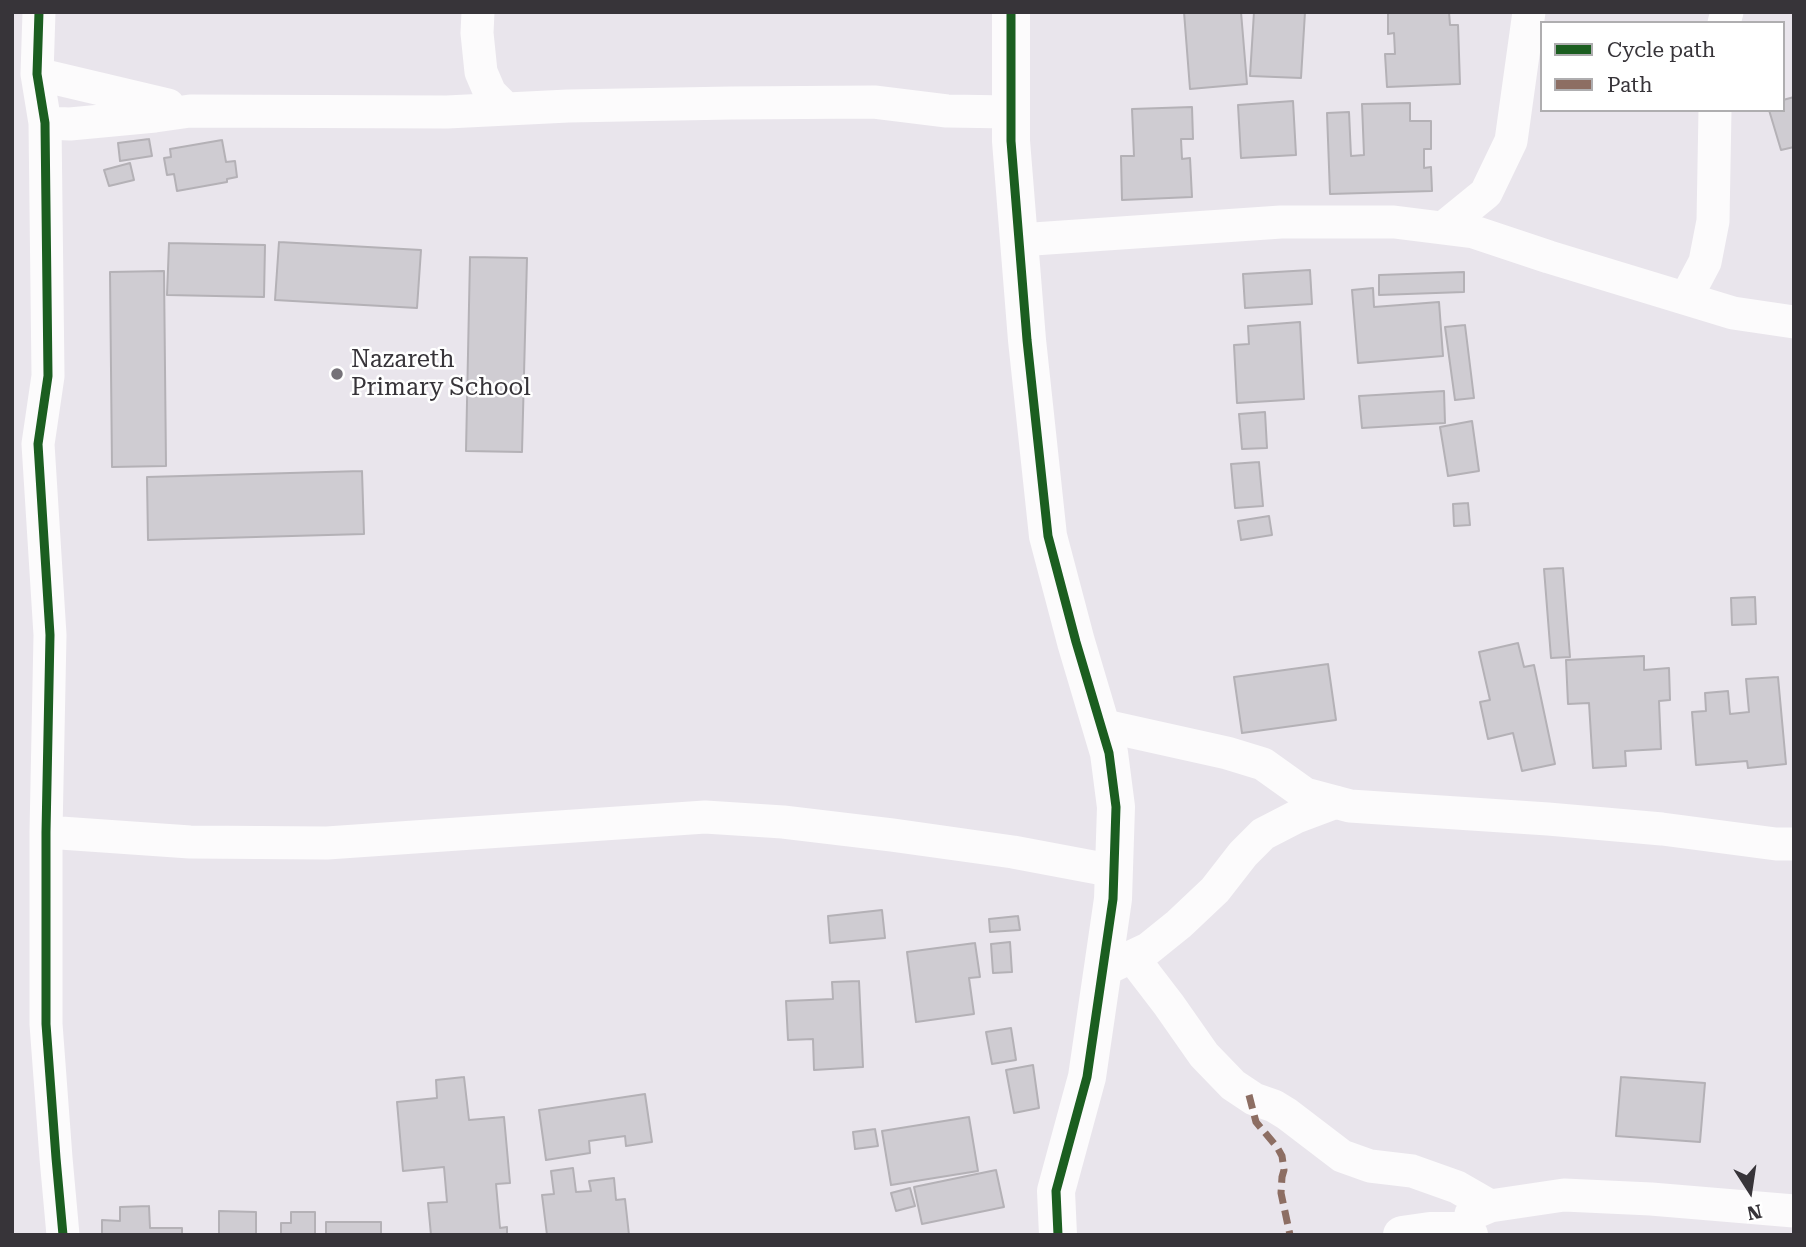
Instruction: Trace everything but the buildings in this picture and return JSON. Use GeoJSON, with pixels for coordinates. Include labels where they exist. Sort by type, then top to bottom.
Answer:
{"type":"FeatureCollection","features":[{"type":"Feature","properties":{"kind":"street"},"geometry":{"type":"LineString","coordinates":[[39,12],[37,74],[45,123],[48,376],[25,446],[50,635],[46,1024],[64,1235]]}},
{"type":"Feature","properties":{"kind":"street"},"geometry":{"type":"LineString","coordinates":[[478,12],[481,72],[491,93],[506,109]]}},
{"type":"Feature","properties":{"kind":"street"},"geometry":{"type":"LineString","coordinates":[[1011,12],[1011,141],[1027,340],[1048,536],[1109,752],[1116,807],[1113,899],[1117,964],[1056,1191],[1058,1235]]}},
{"type":"Feature","properties":{"kind":"street"},"geometry":{"type":"LineString","coordinates":[[1443,228],[1486,193],[1511,141],[1529,12]]}},
{"type":"Feature","properties":{"kind":"street"},"geometry":{"type":"LineString","coordinates":[[447,112],[461,80],[479,50]]}},
{"type":"Feature","properties":{"kind":"street"},"geometry":{"type":"LineString","coordinates":[[37,74],[190,111]]}},
{"type":"Feature","properties":{"kind":"street"},"geometry":{"type":"LineString","coordinates":[[45,123],[70,124],[190,111],[447,112],[568,106],[874,102],[947,111],[1011,111]]}},
{"type":"Feature","properties":{"kind":"street"},"geometry":{"type":"LineString","coordinates":[[1686,298],[1706,262],[1713,221],[1715,112]]}},
{"type":"Feature","properties":{"kind":"street"},"geometry":{"type":"LineString","coordinates":[[1019,240],[1281,222],[1394,222],[1474,232],[1733,313],[1794,322]]}},
{"type":"Feature","properties":{"kind":"street"},"geometry":{"type":"LineString","coordinates":[[1101,725],[1227,753],[1263,764],[1304,794],[1350,806],[1548,819],[1794,844]]}},
{"type":"Feature","properties":{"kind":"street"},"geometry":{"type":"LineString","coordinates":[[1117,964],[1148,950],[1214,890],[1243,853],[1263,834],[1296,817],[1336,802]]}},
{"type":"Feature","properties":{"kind":"street"},"geometry":{"type":"LineString","coordinates":[[46,832],[190,842],[327,843],[705,817],[783,822],[906,837],[1013,852],[1114,871]]}},
{"type":"Feature","properties":{"kind":"street"},"geometry":{"type":"LineString","coordinates":[[1117,964],[1169,1004],[1204,1055],[1233,1085],[1254,1099],[1287,1114],[1342,1156],[1370,1166],[1412,1171],[1457,1187],[1479,1220]]}},
{"type":"Feature","properties":{"kind":"street"},"geometry":{"type":"LineString","coordinates":[[1416,1233],[1463,1231],[1479,1220],[1564,1195],[1794,1211]]}},
{"type":"Feature","properties":{"kind":"marked path"},"geometry":{"type":"LineString","coordinates":[[1249,1095],[1256,1122],[1282,1156],[1284,1170],[1281,1193],[1290,1235]]}},
{"type":"Feature","properties":{"kind":"cycle path"},"geometry":{"type":"LineString","coordinates":[[39,12],[37,74],[45,123],[48,376],[38,444],[50,635],[46,1024],[63,1235]]}},
{"type":"Feature","properties":{"kind":"cycle path"},"geometry":{"type":"LineString","coordinates":[[1011,12],[1011,141],[1027,340],[1048,536],[1109,753],[1116,807],[1113,899],[1087,1077],[1056,1191],[1058,1235]]}},
{"type":"Feature","properties":{"kind":"place","name":"Nazareth Primary School"},"geometry":{"type":"Point","coordinates":[337,374]}}]}
